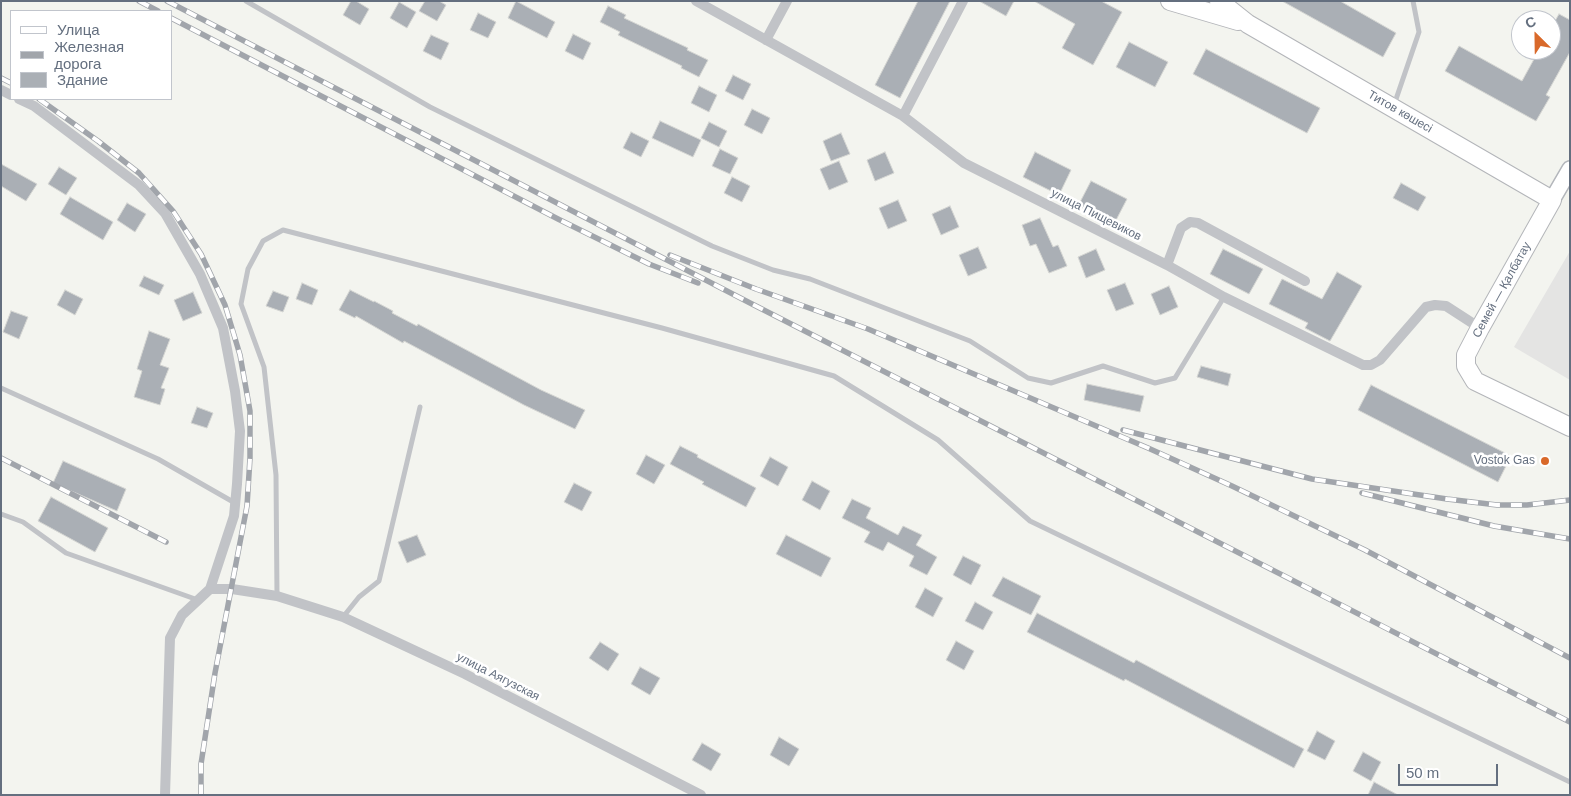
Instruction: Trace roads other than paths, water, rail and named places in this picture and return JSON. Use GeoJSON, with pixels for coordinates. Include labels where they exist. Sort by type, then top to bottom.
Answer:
{"type":"FeatureCollection","features":[{"type":"Feature","properties":{"kind":"highway","name":"Титов көшесі"},"geometry":{"type":"LineString","coordinates":[[1170,1],[1248,24]]}},
{"type":"Feature","properties":{"kind":"highway","name":"Титов көшесі"},"geometry":{"type":"LineString","coordinates":[[1219,1],[1248,24],[1552,200]]}},
{"type":"Feature","properties":{"kind":"highway","name":"Семей — Қалбатау"},"geometry":{"type":"LineString","coordinates":[[1552,200],[1466,355],[1466,366],[1475,380],[1570,427]]}},
{"type":"Feature","properties":{"kind":"main road"},"geometry":{"type":"LineString","coordinates":[[1552,200],[1570,169]]}},
{"type":"Feature","properties":{"kind":"street","name":"улица Пищевиков"},"geometry":{"type":"LineString","coordinates":[[696,1],[903,116],[964,163],[1167,265],[1224,297],[1363,365],[1371,366],[1380,360],[1426,307],[1435,305],[1446,306],[1480,328]]}},
{"type":"Feature","properties":{"kind":"street"},"geometry":{"type":"LineString","coordinates":[[766,40],[787,1]]}},
{"type":"Feature","properties":{"kind":"street"},"geometry":{"type":"LineString","coordinates":[[903,116],[963,1]]}},
{"type":"Feature","properties":{"kind":"street"},"geometry":{"type":"LineString","coordinates":[[21,100],[34,106],[139,185],[165,213],[200,274],[223,328],[235,391],[240,431],[236,503],[234,516],[210,589],[182,615],[170,638],[165,795]]}},
{"type":"Feature","properties":{"kind":"street"},"geometry":{"type":"LineString","coordinates":[[1167,265],[1181,228],[1190,222],[1198,223],[1305,281]]}},
{"type":"Feature","properties":{"kind":"street","name":"улица Аягузская"},"geometry":{"type":"LineString","coordinates":[[210,589],[232,589],[277,596],[344,617],[465,674],[701,795]]}},
{"type":"Feature","properties":{"kind":"lane"},"geometry":{"type":"LineString","coordinates":[[246,1],[430,106],[712,246],[773,270],[810,279],[970,341],[1028,378],[1051,383],[1103,366],[1155,383],[1175,378],[1224,297]]}},
{"type":"Feature","properties":{"kind":"lane"},"geometry":{"type":"LineString","coordinates":[[1393,108],[1418,32],[1413,1]]}},
{"type":"Feature","properties":{"kind":"lane"},"geometry":{"type":"LineString","coordinates":[[277,596],[276,475],[264,366],[241,304],[248,269],[264,241],[282,230],[662,328],[834,376],[938,440],[1030,521],[1570,782]]}},
{"type":"Feature","properties":{"kind":"lane"},"geometry":{"type":"LineString","coordinates":[[1,388],[158,459],[236,503]]}},
{"type":"Feature","properties":{"kind":"lane"},"geometry":{"type":"LineString","coordinates":[[344,617],[359,597],[379,581],[420,407]]}},
{"type":"Feature","properties":{"kind":"lane"},"geometry":{"type":"LineString","coordinates":[[1,514],[23,522],[66,553],[198,600]]}},
{"type":"Feature","properties":{"kind":"railway"},"geometry":{"type":"LineString","coordinates":[[139,1],[156,10]]}},
{"type":"Feature","properties":{"kind":"railway"},"geometry":{"type":"LineString","coordinates":[[167,1],[752,304],[1570,722]]}},
{"type":"Feature","properties":{"kind":"railway"},"geometry":{"type":"LineString","coordinates":[[172,19],[558,219],[649,264],[698,283]]}},
{"type":"Feature","properties":{"kind":"railway"},"geometry":{"type":"LineString","coordinates":[[1,78],[10,82]]}},
{"type":"Feature","properties":{"kind":"railway"},"geometry":{"type":"LineString","coordinates":[[40,100],[139,173],[173,211],[201,254],[225,305],[240,355],[250,411],[247,506],[215,673],[201,764],[201,795]]}},
{"type":"Feature","properties":{"kind":"railway"},"geometry":{"type":"LineString","coordinates":[[670,255],[756,289],[868,329],[1148,448],[1365,550],[1570,658]]}},
{"type":"Feature","properties":{"kind":"railway"},"geometry":{"type":"LineString","coordinates":[[1123,430],[1312,479],[1497,505],[1527,505],[1570,500]]}},
{"type":"Feature","properties":{"kind":"railway"},"geometry":{"type":"LineString","coordinates":[[1,458],[166,542]]}},
{"type":"Feature","properties":{"kind":"railway"},"geometry":{"type":"LineString","coordinates":[[1362,493],[1494,526],[1570,539]]}},
{"type":"Feature","properties":{"kind":"place","name":"Vostok Gas"},"geometry":{"type":"Point","coordinates":[1545,461]}}]}
